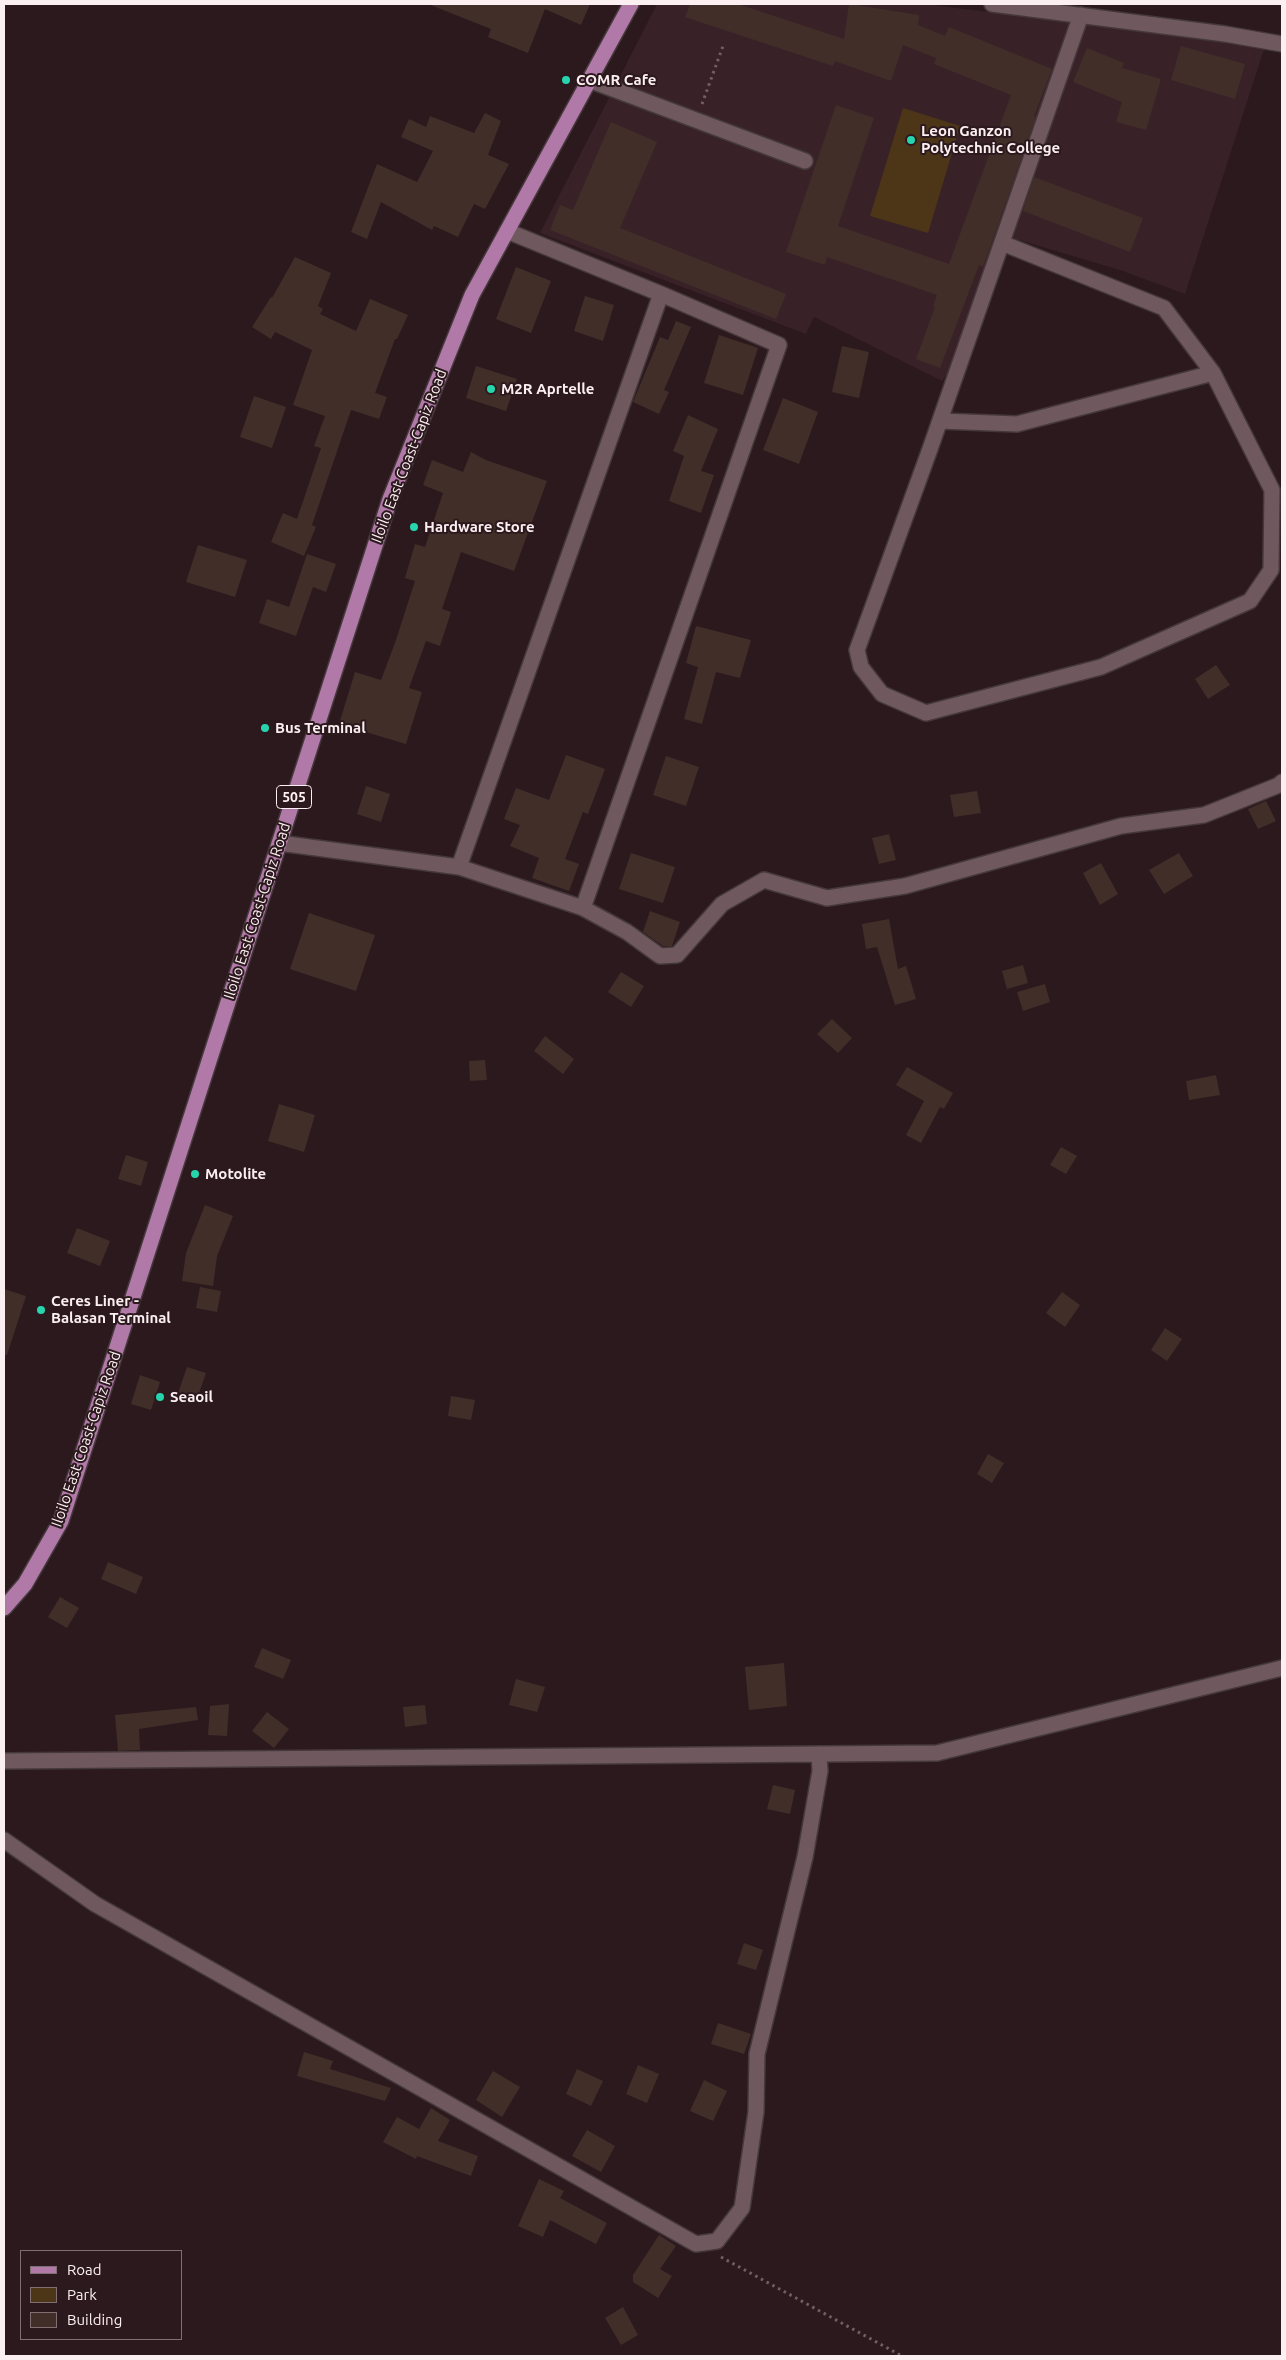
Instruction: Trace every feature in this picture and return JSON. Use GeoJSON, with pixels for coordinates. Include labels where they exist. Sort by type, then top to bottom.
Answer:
{"type":"FeatureCollection","features":[{"type":"Feature","properties":{"kind":"main road","name":"Iloilo East Coast-Capiz Road"},"geometry":{"type":"LineString","coordinates":[[4,1608],[25,1584],[61,1521],[390,499],[472,295],[631,4]]}},
{"type":"Feature","properties":{"kind":"street"},"geometry":{"type":"LineString","coordinates":[[992,4],[1225,34],[1282,44]]}},
{"type":"Feature","properties":{"kind":"street"},"geometry":{"type":"LineString","coordinates":[[1002,244],[1164,308],[1213,373],[1272,490],[1272,570],[1250,600],[1100,667],[926,713],[882,694],[861,667],[857,650],[940,421],[1081,15]]}},
{"type":"Feature","properties":{"kind":"street"},"geometry":{"type":"LineString","coordinates":[[589,80],[805,161]]}},
{"type":"Feature","properties":{"kind":"street"},"geometry":{"type":"LineString","coordinates":[[507,232],[661,294],[779,345],[583,908]]}},
{"type":"Feature","properties":{"kind":"street"},"geometry":{"type":"LineString","coordinates":[[459,867],[661,294]]}},
{"type":"Feature","properties":{"kind":"street"},"geometry":{"type":"LineString","coordinates":[[940,421],[1017,424],[1213,373]]}},
{"type":"Feature","properties":{"kind":"street"},"geometry":{"type":"LineString","coordinates":[[279,842],[459,867],[583,908],[627,932],[660,956],[677,955],[722,904],[764,880],[827,898],[904,886],[1120,826],[1204,815],[1282,782]]}},
{"type":"Feature","properties":{"kind":"street"},"geometry":{"type":"LineString","coordinates":[[4,1761],[937,1754],[1282,1668]]}},
{"type":"Feature","properties":{"kind":"street"},"geometry":{"type":"LineString","coordinates":[[4,1840],[95,1904],[696,2244],[717,2241],[742,2208],[756,2112],[757,2054],[805,1857],[820,1771],[819,1754]]}},
{"type":"Feature","properties":{"kind":"path"},"geometry":{"type":"LineString","coordinates":[[696,120],[723,46]]}},
{"type":"Feature","properties":{"kind":"path"},"geometry":{"type":"LineString","coordinates":[[696,2244],[902,2356]]}},
{"type":"Feature","properties":{"kind":"shaded area","name":"Leon Ganzon Polytechnic College"},"geometry":{"type":"Polygon","coordinates":[[[657,4],[924,4],[1265,46],[1185,294],[1120,270],[1009,237],[959,357],[942,381],[814,317],[806,334],[540,233],[657,4]]]}},
{"type":"Feature","properties":{"kind":"green space"},"geometry":{"type":"Polygon","coordinates":[[[903,108],[960,126],[928,233],[870,216],[903,108]]]}},
{"type":"Feature","properties":{"kind":"building"},"geometry":{"type":"Polygon","coordinates":[[[428,4],[590,4],[581,25],[545,9],[528,53],[488,37],[491,29],[428,4]]]}},
{"type":"Feature","properties":{"kind":"building"},"geometry":{"type":"Polygon","coordinates":[[[690,4],[738,4],[844,39],[849,4],[919,15],[918,25],[945,36],[949,27],[1052,69],[1034,116],[1036,117],[983,267],[979,265],[940,368],[916,359],[935,307],[933,306],[937,295],[827,257],[825,265],[786,252],[836,105],[874,118],[838,226],[949,264],[1011,95],[934,64],[936,58],[903,45],[891,81],[835,61],[833,66],[685,17],[690,4]]]}},
{"type":"Feature","properties":{"kind":"building"},"geometry":{"type":"Polygon","coordinates":[[[1181,46],[1245,64],[1235,99],[1171,80],[1181,46]]]}},
{"type":"Feature","properties":{"kind":"building"},"geometry":{"type":"Polygon","coordinates":[[[1087,48],[1124,63],[1122,68],[1161,79],[1146,130],[1116,122],[1122,102],[1073,82],[1087,48]]]}},
{"type":"Feature","properties":{"kind":"building"},"geometry":{"type":"Polygon","coordinates":[[[485,113],[501,121],[488,155],[509,164],[485,209],[474,204],[458,237],[434,226],[432,230],[381,202],[367,239],[351,232],[377,164],[417,182],[433,151],[401,137],[409,119],[426,127],[430,116],[474,133],[485,113]]]}},
{"type":"Feature","properties":{"kind":"building"},"geometry":{"type":"Polygon","coordinates":[[[611,122],[657,142],[620,228],[786,294],[776,319],[550,230],[560,205],[573,210],[611,122]]]}},
{"type":"Feature","properties":{"kind":"building"},"geometry":{"type":"Polygon","coordinates":[[[1034,177],[1143,218],[1130,252],[1023,211],[1034,177]]]}},
{"type":"Feature","properties":{"kind":"building"},"geometry":{"type":"Polygon","coordinates":[[[295,257],[331,273],[318,306],[323,309],[320,314],[356,331],[370,299],[408,315],[397,339],[395,339],[375,393],[387,397],[379,419],[351,410],[312,525],[316,527],[304,556],[271,542],[283,513],[297,519],[321,448],[314,446],[325,416],[293,405],[312,350],[275,332],[271,339],[252,327],[272,298],[295,257]]]}},
{"type":"Feature","properties":{"kind":"building"},"geometry":{"type":"Polygon","coordinates":[[[516,267],[551,281],[531,333],[496,319],[516,267]]]}},
{"type":"Feature","properties":{"kind":"building"},"geometry":{"type":"Polygon","coordinates":[[[585,296],[614,305],[603,341],[574,331],[585,296]]]}},
{"type":"Feature","properties":{"kind":"building"},"geometry":{"type":"Polygon","coordinates":[[[676,321],[691,327],[664,390],[669,392],[659,414],[633,402],[660,337],[668,340],[676,321]]]}},
{"type":"Feature","properties":{"kind":"building"},"geometry":{"type":"Polygon","coordinates":[[[719,335],[758,348],[743,395],[704,383],[719,335]]]}},
{"type":"Feature","properties":{"kind":"building"},"geometry":{"type":"Polygon","coordinates":[[[842,346],[869,352],[859,398],[832,392],[842,346]]]}},
{"type":"Feature","properties":{"kind":"building","name":"M2R Aprtelle"},"geometry":{"type":"Polygon","coordinates":[[[476,366],[517,379],[506,411],[466,398],[476,366]]]}},
{"type":"Feature","properties":{"kind":"building"},"geometry":{"type":"Polygon","coordinates":[[[254,396],[286,407],[272,448],[240,437],[254,396]]]}},
{"type":"Feature","properties":{"kind":"building"},"geometry":{"type":"Polygon","coordinates":[[[783,398],[818,412],[799,464],[763,450],[783,398]]]}},
{"type":"Feature","properties":{"kind":"building"},"geometry":{"type":"Polygon","coordinates":[[[688,415],[718,429],[701,471],[714,475],[701,513],[669,501],[684,456],[673,451],[688,415]]]}},
{"type":"Feature","properties":{"kind":"building"},"geometry":{"type":"Polygon","coordinates":[[[471,452],[486,460],[547,481],[514,571],[461,552],[442,609],[451,612],[440,646],[426,641],[409,688],[422,692],[406,744],[339,724],[355,672],[381,680],[396,640],[415,581],[405,578],[415,544],[425,547],[443,493],[423,485],[432,460],[463,472],[471,452]]]}},
{"type":"Feature","properties":{"kind":"building"},"geometry":{"type":"Polygon","coordinates":[[[198,545],[247,560],[235,597],[186,582],[198,545]]]}},
{"type":"Feature","properties":{"kind":"building"},"geometry":{"type":"Polygon","coordinates":[[[307,554],[336,564],[326,592],[313,587],[296,636],[259,623],[267,599],[289,607],[307,554]]]}},
{"type":"Feature","properties":{"kind":"building"},"geometry":{"type":"Polygon","coordinates":[[[696,626],[751,640],[740,678],[716,672],[702,724],[684,719],[698,667],[686,663],[696,626]]]}},
{"type":"Feature","properties":{"kind":"building"},"geometry":{"type":"Polygon","coordinates":[[[1216,665],[1230,685],[1208,699],[1195,679],[1216,665]]]}},
{"type":"Feature","properties":{"kind":"building"},"geometry":{"type":"Polygon","coordinates":[[[566,755],[605,769],[588,814],[583,812],[565,859],[579,864],[569,891],[532,878],[539,858],[510,846],[520,825],[504,819],[516,788],[549,800],[566,755]]]}},
{"type":"Feature","properties":{"kind":"building"},"geometry":{"type":"Polygon","coordinates":[[[666,756],[699,767],[686,806],[653,795],[666,756]]]}},
{"type":"Feature","properties":{"kind":"building"},"geometry":{"type":"Polygon","coordinates":[[[366,786],[390,794],[381,822],[357,814],[366,786]]]}},
{"type":"Feature","properties":{"kind":"building"},"geometry":{"type":"Polygon","coordinates":[[[977,791],[981,813],[954,817],[950,795],[977,791]]]}},
{"type":"Feature","properties":{"kind":"building"},"geometry":{"type":"Polygon","coordinates":[[[1266,801],[1276,821],[1258,829],[1248,809],[1266,801]]]}},
{"type":"Feature","properties":{"kind":"building"},"geometry":{"type":"Polygon","coordinates":[[[889,834],[896,860],[879,864],[872,838],[889,834]]]}},
{"type":"Feature","properties":{"kind":"building"},"geometry":{"type":"Polygon","coordinates":[[[631,853],[675,867],[663,903],[619,889],[631,853]]]}},
{"type":"Feature","properties":{"kind":"building"},"geometry":{"type":"Polygon","coordinates":[[[1179,853],[1193,876],[1164,894],[1149,870],[1179,853]]]}},
{"type":"Feature","properties":{"kind":"building"},"geometry":{"type":"Polygon","coordinates":[[[1101,863],[1118,894],[1100,905],[1083,873],[1101,863]]]}},
{"type":"Feature","properties":{"kind":"building"},"geometry":{"type":"Polygon","coordinates":[[[650,911],[680,922],[672,946],[663,946],[643,932],[650,911]]]}},
{"type":"Feature","properties":{"kind":"building"},"geometry":{"type":"Polygon","coordinates":[[[309,913],[375,935],[356,991],[290,969],[309,913]]]}},
{"type":"Feature","properties":{"kind":"building"},"geometry":{"type":"Polygon","coordinates":[[[889,919],[898,969],[906,966],[916,999],[895,1005],[877,947],[866,949],[862,924],[889,919]]]}},
{"type":"Feature","properties":{"kind":"building"},"geometry":{"type":"Polygon","coordinates":[[[1023,965],[1028,983],[1007,989],[1002,971],[1023,965]]]}},
{"type":"Feature","properties":{"kind":"building"},"geometry":{"type":"Polygon","coordinates":[[[621,972],[644,986],[631,1007],[608,992],[621,972]]]}},
{"type":"Feature","properties":{"kind":"building"},"geometry":{"type":"Polygon","coordinates":[[[1045,984],[1050,1002],[1023,1011],[1017,992],[1045,984]]]}},
{"type":"Feature","properties":{"kind":"building"},"geometry":{"type":"Polygon","coordinates":[[[832,1019],[852,1038],[838,1053],[817,1034],[832,1019]]]}},
{"type":"Feature","properties":{"kind":"building"},"geometry":{"type":"Polygon","coordinates":[[[545,1036],[574,1059],[563,1074],[534,1051],[545,1036]]]}},
{"type":"Feature","properties":{"kind":"building"},"geometry":{"type":"Polygon","coordinates":[[[485,1060],[487,1080],[470,1081],[469,1061],[485,1060]]]}},
{"type":"Feature","properties":{"kind":"building"},"geometry":{"type":"Polygon","coordinates":[[[907,1067],[953,1093],[944,1109],[940,1107],[921,1143],[906,1135],[924,1101],[896,1085],[907,1067]]]}},
{"type":"Feature","properties":{"kind":"building"},"geometry":{"type":"Polygon","coordinates":[[[1216,1075],[1220,1095],[1189,1100],[1186,1081],[1216,1075]]]}},
{"type":"Feature","properties":{"kind":"building"},"geometry":{"type":"Polygon","coordinates":[[[279,1104],[315,1115],[304,1152],[268,1141],[279,1104]]]}},
{"type":"Feature","properties":{"kind":"building"},"geometry":{"type":"Polygon","coordinates":[[[1061,1147],[1077,1156],[1066,1174],[1050,1165],[1061,1147]]]}},
{"type":"Feature","properties":{"kind":"building"},"geometry":{"type":"Polygon","coordinates":[[[126,1155],[148,1162],[141,1186],[118,1179],[126,1155]]]}},
{"type":"Feature","properties":{"kind":"building"},"geometry":{"type":"Polygon","coordinates":[[[205,1205],[233,1216],[217,1256],[213,1286],[182,1281],[186,1253],[205,1205]]]}},
{"type":"Feature","properties":{"kind":"building"},"geometry":{"type":"Polygon","coordinates":[[[77,1228],[110,1241],[100,1266],[67,1253],[77,1228]]]}},
{"type":"Feature","properties":{"kind":"building"},"geometry":{"type":"Polygon","coordinates":[[[200,1287],[221,1291],[217,1312],[196,1308],[200,1287]]]}},
{"type":"Feature","properties":{"kind":"building"},"geometry":{"type":"Polygon","coordinates":[[[4,1289],[26,1296],[7,1355],[4,1355],[4,1289]]]}},
{"type":"Feature","properties":{"kind":"building"},"geometry":{"type":"Polygon","coordinates":[[[1062,1292],[1080,1305],[1065,1327],[1046,1313],[1062,1292]]]}},
{"type":"Feature","properties":{"kind":"building"},"geometry":{"type":"Polygon","coordinates":[[[1165,1328],[1182,1339],[1167,1361],[1151,1350],[1165,1328]]]}},
{"type":"Feature","properties":{"kind":"building"},"geometry":{"type":"Polygon","coordinates":[[[187,1367],[206,1373],[196,1402],[177,1396],[187,1367]]]}},
{"type":"Feature","properties":{"kind":"building"},"geometry":{"type":"Polygon","coordinates":[[[140,1375],[160,1382],[151,1410],[131,1404],[140,1375]]]}},
{"type":"Feature","properties":{"kind":"building"},"geometry":{"type":"Polygon","coordinates":[[[451,1396],[475,1400],[471,1420],[448,1416],[451,1396]]]}},
{"type":"Feature","properties":{"kind":"building"},"geometry":{"type":"Polygon","coordinates":[[[988,1454],[1004,1463],[992,1483],[977,1474],[988,1454]]]}},
{"type":"Feature","properties":{"kind":"building"},"geometry":{"type":"Polygon","coordinates":[[[108,1562],[143,1577],[136,1594],[101,1579],[108,1562]]]}},
{"type":"Feature","properties":{"kind":"building"},"geometry":{"type":"Polygon","coordinates":[[[60,1597],[79,1608],[67,1628],[48,1617],[60,1597]]]}},
{"type":"Feature","properties":{"kind":"building"},"geometry":{"type":"Polygon","coordinates":[[[262,1648],[291,1660],[283,1679],[254,1667],[262,1648]]]}},
{"type":"Feature","properties":{"kind":"building"},"geometry":{"type":"Polygon","coordinates":[[[784,1663],[787,1706],[749,1710],[745,1667],[784,1663]]]}},
{"type":"Feature","properties":{"kind":"building"},"geometry":{"type":"Polygon","coordinates":[[[516,1679],[545,1687],[537,1712],[509,1705],[516,1679]]]}},
{"type":"Feature","properties":{"kind":"building"},"geometry":{"type":"Polygon","coordinates":[[[229,1704],[227,1736],[208,1735],[210,1706],[229,1704]]]}},
{"type":"Feature","properties":{"kind":"building"},"geometry":{"type":"Polygon","coordinates":[[[425,1705],[427,1724],[405,1727],[403,1707],[425,1705]]]}},
{"type":"Feature","properties":{"kind":"building"},"geometry":{"type":"Polygon","coordinates":[[[196,1707],[198,1720],[139,1729],[140,1750],[118,1751],[115,1715],[196,1707]]]}},
{"type":"Feature","properties":{"kind":"building"},"geometry":{"type":"Polygon","coordinates":[[[267,1712],[289,1729],[274,1748],[252,1731],[267,1712]]]}},
{"type":"Feature","properties":{"kind":"building"},"geometry":{"type":"Polygon","coordinates":[[[773,1785],[795,1790],[790,1814],[767,1809],[773,1785]]]}},
{"type":"Feature","properties":{"kind":"building"},"geometry":{"type":"Polygon","coordinates":[[[744,1943],[763,1950],[756,1970],[737,1964],[744,1943]]]}},
{"type":"Feature","properties":{"kind":"building"},"geometry":{"type":"Polygon","coordinates":[[[718,2023],[751,2034],[744,2054],[711,2044],[718,2023]]]}},
{"type":"Feature","properties":{"kind":"building"},"geometry":{"type":"Polygon","coordinates":[[[304,2052],[333,2061],[330,2069],[391,2088],[385,2101],[297,2076],[304,2052]]]}},
{"type":"Feature","properties":{"kind":"building"},"geometry":{"type":"Polygon","coordinates":[[[638,2065],[659,2074],[647,2103],[626,2094],[638,2065]]]}},
{"type":"Feature","properties":{"kind":"building"},"geometry":{"type":"Polygon","coordinates":[[[577,2069],[603,2081],[591,2106],[566,2094],[577,2069]]]}},
{"type":"Feature","properties":{"kind":"building"},"geometry":{"type":"Polygon","coordinates":[[[493,2071],[520,2087],[502,2117],[476,2100],[493,2071]]]}},
{"type":"Feature","properties":{"kind":"building"},"geometry":{"type":"Polygon","coordinates":[[[704,2080],[727,2091],[713,2121],[690,2111],[704,2080]]]}},
{"type":"Feature","properties":{"kind":"building"},"geometry":{"type":"Polygon","coordinates":[[[431,2108],[450,2120],[438,2141],[478,2156],[471,2176],[417,2156],[416,2159],[383,2142],[397,2117],[419,2129],[431,2108]]]}},
{"type":"Feature","properties":{"kind":"building"},"geometry":{"type":"Polygon","coordinates":[[[587,2130],[615,2146],[601,2172],[572,2156],[587,2130]]]}},
{"type":"Feature","properties":{"kind":"building"},"geometry":{"type":"Polygon","coordinates":[[[539,2179],[564,2191],[560,2198],[607,2223],[596,2244],[550,2220],[543,2237],[518,2226],[539,2179]]]}},
{"type":"Feature","properties":{"kind":"building"},"geometry":{"type":"Polygon","coordinates":[[[659,2235],[676,2246],[660,2269],[672,2276],[658,2298],[633,2282],[633,2275],[659,2235]]]}},
{"type":"Feature","properties":{"kind":"building"},"geometry":{"type":"Polygon","coordinates":[[[623,2307],[638,2335],[621,2345],[605,2318],[623,2307]]]}},
{"type":"Feature","properties":{"kind":"place","name":"COMR Cafe"},"geometry":{"type":"Point","coordinates":[566,80]}},
{"type":"Feature","properties":{"kind":"place","name":"Leon Ganzon Polytechnic College"},"geometry":{"type":"Point","coordinates":[911,140]}},
{"type":"Feature","properties":{"kind":"place","name":"M2R Aprtelle"},"geometry":{"type":"Point","coordinates":[491,389]}},
{"type":"Feature","properties":{"kind":"place","name":"Hardware Store"},"geometry":{"type":"Point","coordinates":[414,527]}},
{"type":"Feature","properties":{"kind":"place","name":"Bus Terminal"},"geometry":{"type":"Point","coordinates":[265,728]}},
{"type":"Feature","properties":{"kind":"place","name":"Motolite"},"geometry":{"type":"Point","coordinates":[195,1174]}},
{"type":"Feature","properties":{"kind":"place","name":"Ceres Liner - Balasan Terminal"},"geometry":{"type":"Point","coordinates":[41,1310]}},
{"type":"Feature","properties":{"kind":"place","name":"Seaoil"},"geometry":{"type":"Point","coordinates":[160,1397]}}]}
